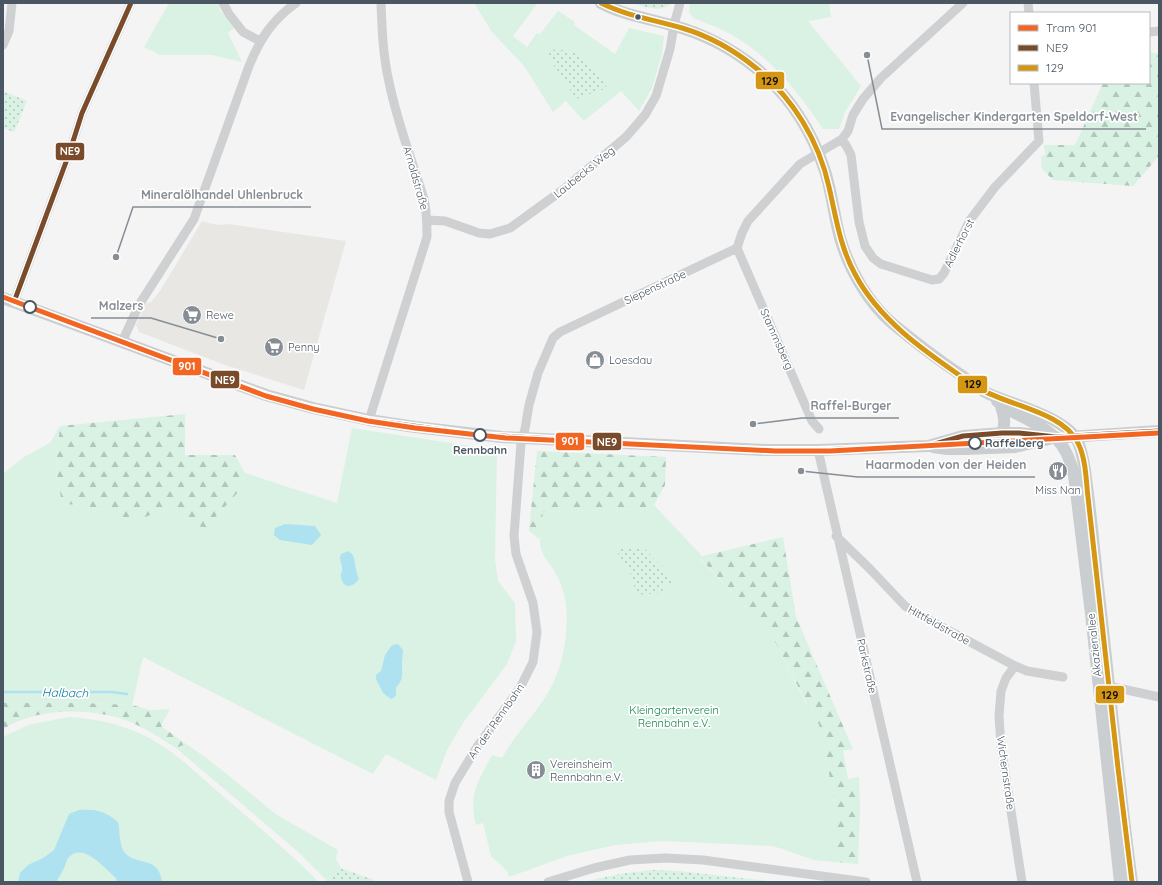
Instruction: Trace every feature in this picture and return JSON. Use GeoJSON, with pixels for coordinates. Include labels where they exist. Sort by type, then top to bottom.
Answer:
{"type":"FeatureCollection","features":[{"type":"Feature","properties":{"kind":"main road"},"geometry":{"type":"LineString","coordinates":[[601,3],[624,14],[674,25],[706,36],[731,50],[756,68],[780,90],[798,114],[818,152],[831,193],[837,226],[846,255],[855,274],[872,301],[889,321],[924,350],[982,390],[991,395],[1023,406],[1053,420],[1075,436]]}},
{"type":"Feature","properties":{"kind":"main road"},"geometry":{"type":"LineString","coordinates":[[8,300],[266,395],[313,408],[369,420],[480,435],[751,449],[818,450],[928,446],[947,449],[965,449],[1015,447],[1056,438],[1159,430]]}},
{"type":"Feature","properties":{"kind":"main road"},"geometry":{"type":"LineString","coordinates":[[991,395],[1001,406],[1056,438]]}},
{"type":"Feature","properties":{"kind":"main road"},"geometry":{"type":"LineString","coordinates":[[1001,406],[1005,419],[1005,426],[1002,433]]}},
{"type":"Feature","properties":{"kind":"main road"},"geometry":{"type":"LineString","coordinates":[[928,446],[963,436],[1002,433],[1019,433],[1056,438]]}},
{"type":"Feature","properties":{"kind":"main road","name":"Akazienallee"},"geometry":{"type":"LineString","coordinates":[[1075,436],[1083,459],[1090,509],[1132,882]]}},
{"type":"Feature","properties":{"kind":"main road","name":"Akazienallee"},"geometry":{"type":"LineString","coordinates":[[1056,438],[1067,452],[1071,461],[1074,475],[1091,614],[1120,882]]}},
{"type":"Feature","properties":{"kind":"street"},"geometry":{"type":"LineString","coordinates":[[3,45],[9,31],[12,3]]}},
{"type":"Feature","properties":{"kind":"street"},"geometry":{"type":"LineString","coordinates":[[8,300],[69,154],[82,113],[131,3]]}},
{"type":"Feature","properties":{"kind":"street"},"geometry":{"type":"LineString","coordinates":[[223,3],[228,14],[243,32],[260,41]]}},
{"type":"Feature","properties":{"kind":"street"},"geometry":{"type":"LineString","coordinates":[[122,342],[139,305],[194,219],[248,69],[260,41],[282,13],[296,3]]}},
{"type":"Feature","properties":{"kind":"street","name":"Arnoldstraße"},"geometry":{"type":"LineString","coordinates":[[369,420],[427,237],[427,211],[397,117],[389,81],[382,41],[381,3]]}},
{"type":"Feature","properties":{"kind":"street","name":"Laubecks Weg"},"geometry":{"type":"LineString","coordinates":[[427,220],[445,221],[490,234],[510,228],[564,189],[626,137],[645,115],[656,96],[670,49],[680,3]]}},
{"type":"Feature","properties":{"kind":"street"},"geometry":{"type":"LineString","coordinates":[[737,248],[748,221],[800,164],[842,139],[848,131],[853,115],[863,99],[881,78],[963,3]]}},
{"type":"Feature","properties":{"kind":"street","name":"Adlerhorst"},"geometry":{"type":"LineString","coordinates":[[842,139],[851,155],[859,222],[865,246],[873,258],[881,264],[932,280],[940,279],[970,220],[995,187],[1039,141],[1034,84]]}},
{"type":"Feature","properties":{"kind":"street","name":"Stammsberg"},"geometry":{"type":"LineString","coordinates":[[737,248],[812,421],[819,428]]}},
{"type":"Feature","properties":{"kind":"street","name":"Siepenstraße"},"geometry":{"type":"LineString","coordinates":[[522,438],[538,373],[553,338],[560,332],[737,248]]}},
{"type":"Feature","properties":{"kind":"street","name":"An der Rennbahn"},"geometry":{"type":"LineString","coordinates":[[468,882],[449,812],[449,801],[455,783],[477,747],[520,688],[533,662],[537,632],[533,603],[516,554],[514,536],[522,438]]}},
{"type":"Feature","properties":{"kind":"street","name":"Parkstraße"},"geometry":{"type":"LineString","coordinates":[[818,450],[836,536],[917,882]]}},
{"type":"Feature","properties":{"kind":"street","name":"Hittfeldstraße"},"geometry":{"type":"LineString","coordinates":[[836,536],[905,606],[914,612],[1015,666],[1027,671],[1063,677]]}},
{"type":"Feature","properties":{"kind":"street","name":"Wichernstraße"},"geometry":{"type":"LineString","coordinates":[[1015,666],[1006,678],[1001,690],[999,716],[1001,746],[1022,882]]}},
{"type":"Feature","properties":{"kind":"street"},"geometry":{"type":"LineString","coordinates":[[1098,683],[1159,698]]}},
{"type":"Feature","properties":{"kind":"street"},"geometry":{"type":"LineString","coordinates":[[548,882],[594,868],[630,860],[665,858],[703,860],[866,882]]}},
{"type":"Feature","properties":{"kind":"shaded area"},"geometry":{"type":"Polygon","coordinates":[[[202,221],[217,225],[229,224],[346,241],[304,390],[225,365],[139,332],[136,325],[146,303],[151,302],[160,291],[202,221]]]}},
{"type":"Feature","properties":{"kind":"green space"},"geometry":{"type":"Polygon","coordinates":[[[169,3],[218,3],[220,10],[234,28],[228,33],[242,62],[212,55],[160,55],[144,47],[169,3]]]}},
{"type":"Feature","properties":{"kind":"green space"},"geometry":{"type":"Polygon","coordinates":[[[474,3],[538,3],[513,36],[527,47],[537,33],[540,34],[558,11],[575,22],[574,25],[615,54],[629,28],[664,36],[662,54],[652,88],[639,111],[621,91],[584,121],[566,101],[553,112],[524,66],[492,32],[474,3]]]}},
{"type":"Feature","properties":{"kind":"green space"},"geometry":{"type":"Polygon","coordinates":[[[631,3],[671,3],[658,9],[631,3]]]}},
{"type":"Feature","properties":{"kind":"green space"},"geometry":{"type":"Polygon","coordinates":[[[690,3],[829,3],[831,17],[808,21],[861,86],[845,112],[839,129],[823,129],[794,89],[772,65],[732,35],[693,18],[689,12],[690,3]]]}},
{"type":"Feature","properties":{"kind":"green space"},"geometry":{"type":"Polygon","coordinates":[[[555,49],[578,52],[596,70],[607,88],[576,99],[547,55],[555,49]]]}},
{"type":"Feature","properties":{"kind":"green space"},"geometry":{"type":"Polygon","coordinates":[[[1150,52],[1159,54],[1159,156],[1133,186],[1053,180],[1042,169],[1041,156],[1045,155],[1044,145],[1075,145],[1103,84],[1150,84],[1150,52]]]}},
{"type":"Feature","properties":{"kind":"green space"},"geometry":{"type":"Polygon","coordinates":[[[3,91],[27,101],[14,132],[3,128],[3,91]]]}},
{"type":"Feature","properties":{"kind":"green space"},"geometry":{"type":"Polygon","coordinates":[[[185,414],[185,455],[235,455],[245,473],[242,488],[209,524],[210,532],[168,508],[135,521],[80,504],[62,505],[56,467],[60,426],[185,414]]]}},
{"type":"Feature","properties":{"kind":"green space"},"geometry":{"type":"Polygon","coordinates":[[[60,426],[56,467],[62,505],[80,504],[135,521],[168,508],[210,532],[209,524],[242,488],[245,473],[337,503],[352,428],[497,450],[495,559],[498,581],[515,603],[516,641],[507,664],[463,723],[447,750],[436,780],[386,754],[373,774],[143,657],[132,705],[85,703],[3,703],[3,474],[24,457],[50,443],[60,426]]]}},
{"type":"Feature","properties":{"kind":"green space"},"geometry":{"type":"Polygon","coordinates":[[[537,451],[666,457],[665,485],[654,505],[639,509],[543,512],[539,539],[529,531],[537,451]]]}},
{"type":"Feature","properties":{"kind":"green space","name":"Kleingartenverein Rennbahn e.V."},"geometry":{"type":"Polygon","coordinates":[[[654,505],[702,556],[700,559],[764,626],[777,645],[806,704],[810,704],[822,732],[835,809],[835,862],[814,860],[773,846],[662,841],[615,845],[567,856],[509,877],[507,871],[491,856],[483,823],[476,825],[473,805],[476,788],[492,755],[502,758],[549,691],[559,669],[565,644],[567,617],[564,594],[556,575],[543,554],[540,544],[540,530],[543,512],[639,509],[654,505]]]}},
{"type":"Feature","properties":{"kind":"green space"},"geometry":{"type":"Polygon","coordinates":[[[783,537],[796,617],[853,749],[843,751],[848,779],[859,777],[860,811],[858,864],[835,862],[835,809],[822,732],[810,704],[807,704],[777,645],[764,626],[700,558],[702,556],[783,537]]]}},
{"type":"Feature","properties":{"kind":"green space"},"geometry":{"type":"Polygon","coordinates":[[[622,547],[640,547],[645,549],[676,582],[662,584],[663,593],[636,595],[630,573],[618,554],[618,551],[622,547]]]}},
{"type":"Feature","properties":{"kind":"green space"},"geometry":{"type":"Polygon","coordinates":[[[3,703],[85,703],[132,705],[150,710],[170,709],[161,726],[186,744],[176,748],[147,730],[132,723],[116,717],[88,712],[58,712],[29,717],[3,729],[3,703]]]}},
{"type":"Feature","properties":{"kind":"green space"},"geometry":{"type":"Polygon","coordinates":[[[69,717],[98,720],[116,725],[143,735],[163,746],[191,768],[269,836],[319,882],[3,882],[3,737],[28,725],[69,717]]]}},
{"type":"Feature","properties":{"kind":"green space"},"geometry":{"type":"Polygon","coordinates":[[[186,744],[208,759],[277,815],[338,850],[336,859],[341,868],[328,882],[297,851],[176,748],[186,744]]]}},
{"type":"Feature","properties":{"kind":"green space"},"geometry":{"type":"Polygon","coordinates":[[[341,868],[374,880],[375,882],[328,882],[341,868]]]}},
{"type":"Feature","properties":{"kind":"green space"},"geometry":{"type":"Polygon","coordinates":[[[652,870],[678,871],[777,882],[583,882],[620,874],[652,870]]]}},
{"type":"Feature","properties":{"kind":"water"},"geometry":{"type":"Polygon","coordinates":[[[285,524],[315,526],[321,535],[312,545],[280,540],[274,535],[275,528],[285,524]]]}},
{"type":"Feature","properties":{"kind":"water"},"geometry":{"type":"Polygon","coordinates":[[[348,551],[354,557],[356,572],[359,579],[354,584],[348,586],[342,581],[340,558],[341,554],[348,551]]]}},
{"type":"Feature","properties":{"kind":"water"},"geometry":{"type":"Polygon","coordinates":[[[398,644],[403,650],[402,676],[396,688],[395,697],[391,699],[383,693],[376,679],[376,675],[381,671],[385,655],[392,645],[398,644]]]}},
{"type":"Feature","properties":{"kind":"water"},"geometry":{"type":"Polygon","coordinates":[[[79,810],[100,812],[109,815],[118,822],[123,850],[132,858],[151,864],[156,868],[160,873],[162,882],[117,882],[116,878],[94,858],[81,853],[75,853],[67,860],[65,867],[56,882],[18,882],[20,873],[28,865],[43,858],[54,850],[69,814],[79,810]]]}},
{"type":"Feature","properties":{"kind":"waterway","name":"Halbach"},"geometry":{"type":"LineString","coordinates":[[3,692],[112,692],[127,694]]}},
{"type":"Feature","properties":{"kind":"tram line","name":"901"},"geometry":{"type":"LineString","coordinates":[[3,297],[266,396],[313,409],[368,421],[415,428],[506,438],[775,451],[830,451],[1159,433]]}},
{"type":"Feature","properties":{"kind":"transit line","name":"NE9"},"geometry":{"type":"LineString","coordinates":[[14,302],[69,154],[82,113],[131,3]]}},
{"type":"Feature","properties":{"kind":"transit line","name":"129"},"geometry":{"type":"LineString","coordinates":[[601,3],[631,15],[692,31],[721,44],[756,68],[782,93],[803,122],[811,137],[825,170],[839,232],[850,264],[866,292],[879,308],[893,324],[909,338],[978,388],[1048,416],[1071,432],[1078,443],[1083,456],[1085,470],[1132,882]]}},
{"type":"Feature","properties":{"kind":"transit line","name":"NE9"},"geometry":{"type":"LineString","coordinates":[[14,302],[266,395],[313,408],[369,420],[480,435],[720,448],[818,450],[928,446],[963,436],[1002,433],[1019,433],[1056,437],[1159,431]]}},
{"type":"Feature","properties":{"kind":"place","name":"Evangelischer Kindergarten Speldorf-West"},"geometry":{"type":"Point","coordinates":[867,55]}},
{"type":"Feature","properties":{"kind":"place","name":"Mineralölhandel Uhlenbruck"},"geometry":{"type":"Point","coordinates":[116,257]}},
{"type":"Feature","properties":{"kind":"place","name":"Rewe"},"geometry":{"type":"Point","coordinates":[192,315]}},
{"type":"Feature","properties":{"kind":"place","name":"Malzers"},"geometry":{"type":"Point","coordinates":[221,339]}},
{"type":"Feature","properties":{"kind":"place","name":"Penny"},"geometry":{"type":"Point","coordinates":[274,347]}},
{"type":"Feature","properties":{"kind":"place","name":"Loesdau"},"geometry":{"type":"Point","coordinates":[595,360]}},
{"type":"Feature","properties":{"kind":"place","name":"Raffel-Burger"},"geometry":{"type":"Point","coordinates":[753,424]}},
{"type":"Feature","properties":{"kind":"place","name":"Rennbahn"},"geometry":{"type":"Point","coordinates":[480,435]}},
{"type":"Feature","properties":{"kind":"place","name":"Raffelberg"},"geometry":{"type":"Point","coordinates":[975,443]}},
{"type":"Feature","properties":{"kind":"place","name":"Haarmoden von der Heiden"},"geometry":{"type":"Point","coordinates":[801,471]}},
{"type":"Feature","properties":{"kind":"place","name":"Miss Nan"},"geometry":{"type":"Point","coordinates":[1058,471]}},
{"type":"Feature","properties":{"kind":"place","name":"Vereinsheim Rennbahn e.V."},"geometry":{"type":"Point","coordinates":[536,770]}}]}
